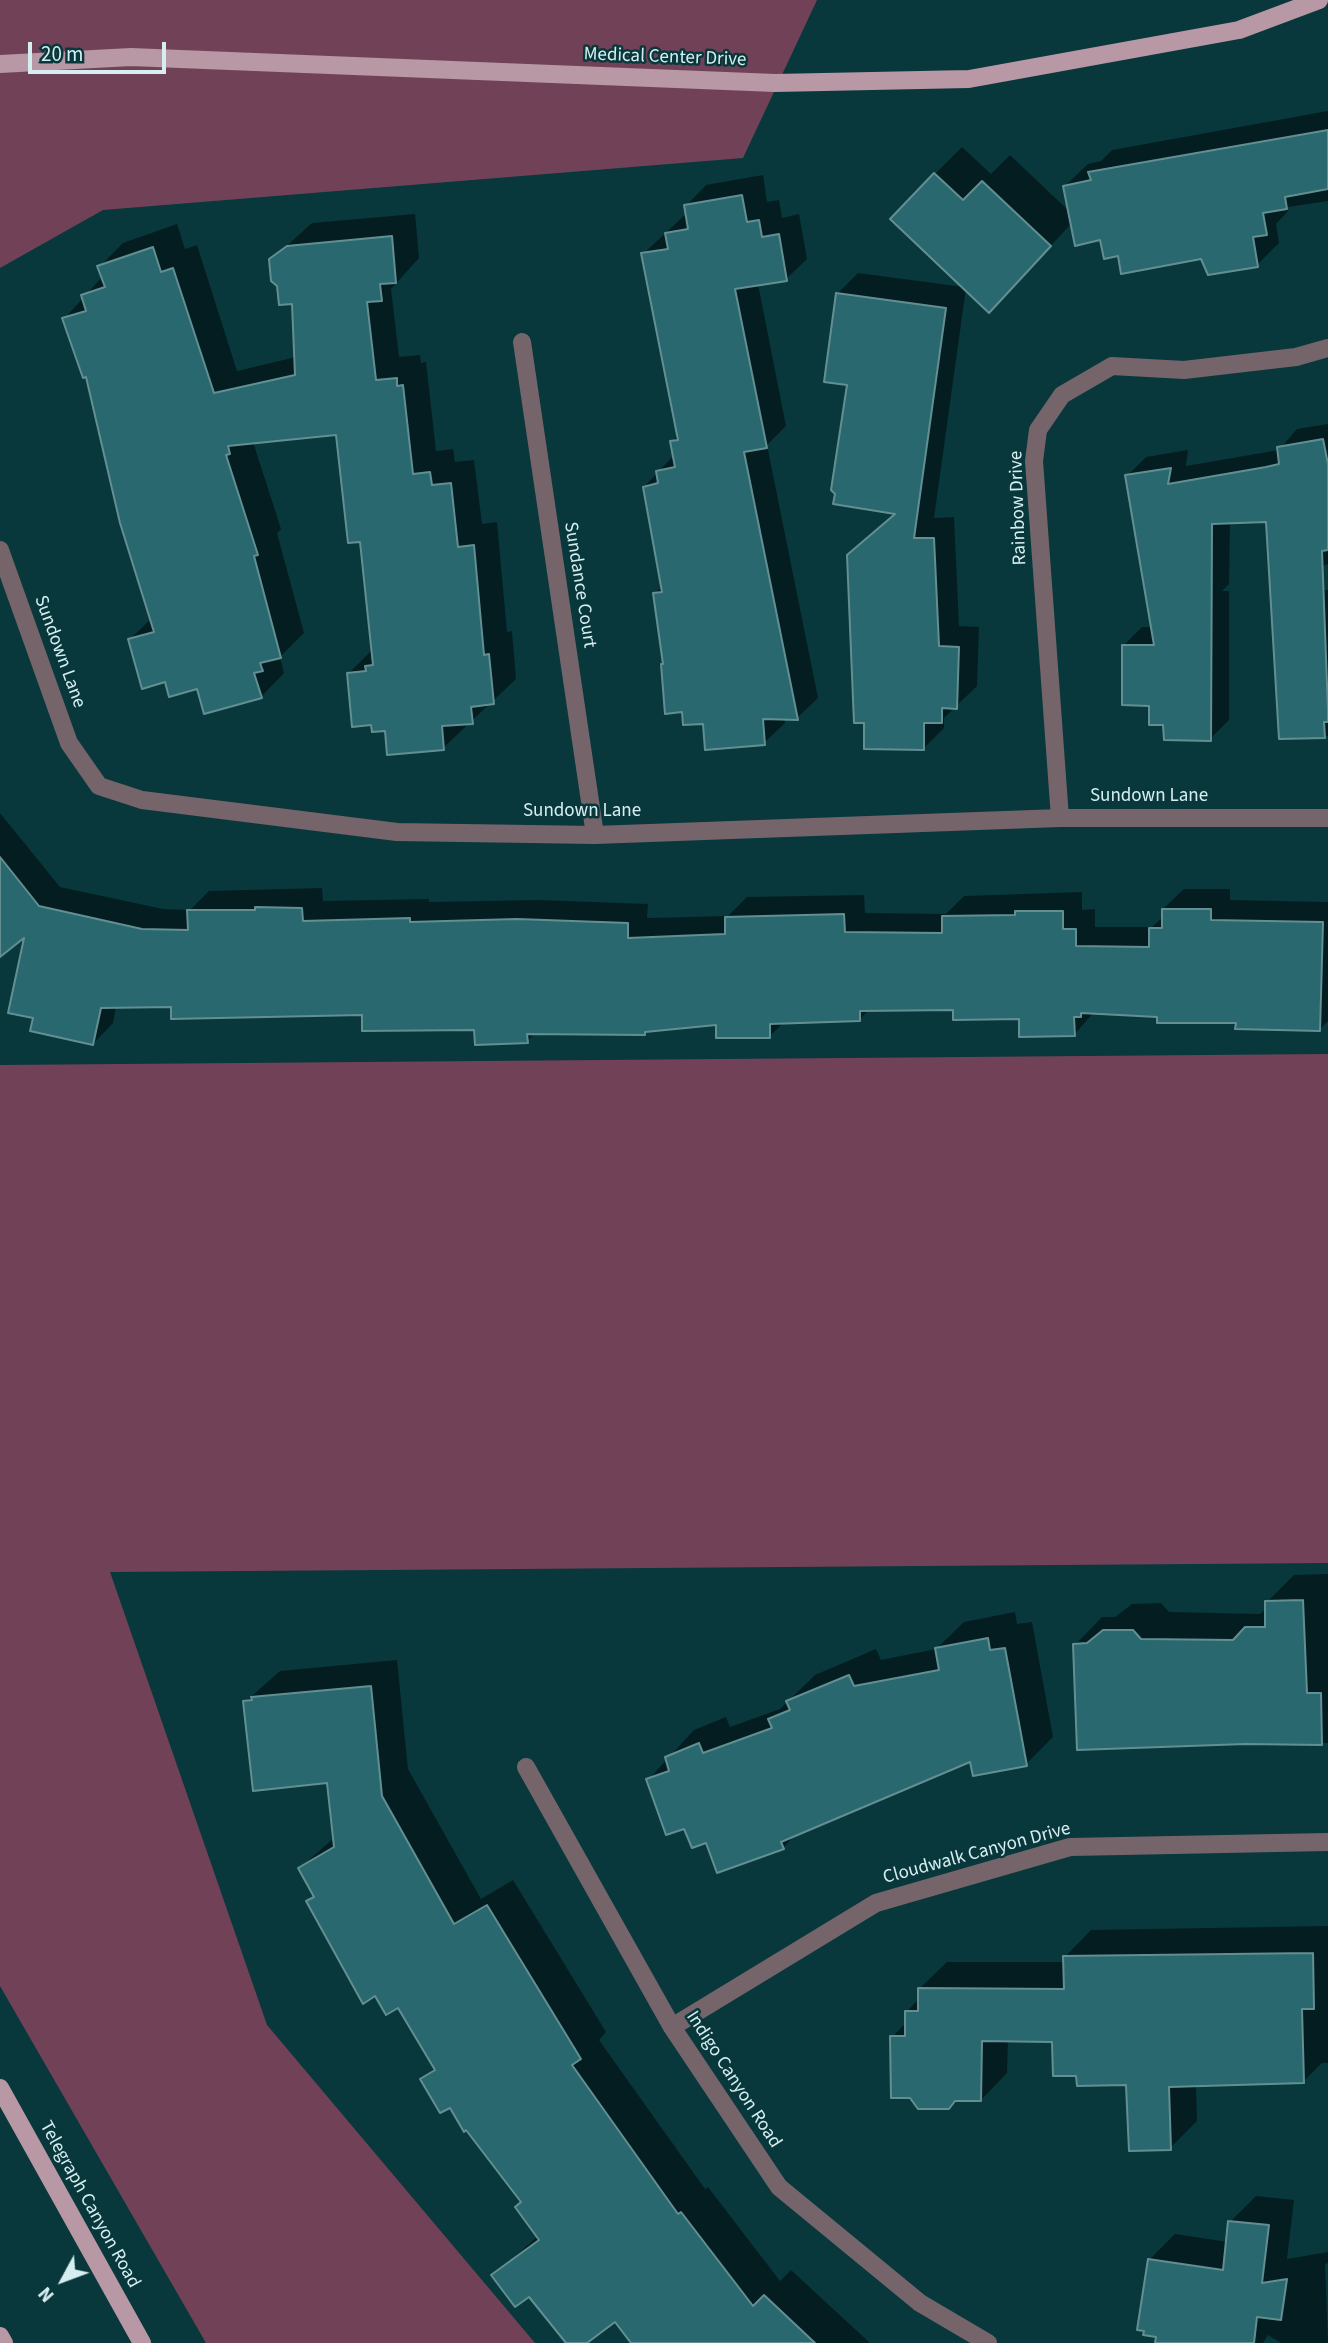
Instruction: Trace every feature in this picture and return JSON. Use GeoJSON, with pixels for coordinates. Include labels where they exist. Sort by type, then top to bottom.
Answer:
{"type":"FeatureCollection","features":[{"type":"Feature","properties":{"kind":"main road","name":"Medical Center Drive"},"geometry":{"type":"LineString","coordinates":[[0,64],[131,57],[775,83],[969,79],[1239,30],[1319,0]]}},
{"type":"Feature","properties":{"kind":"main road","name":"Telegraph Canyon Road"},"geometry":{"type":"LineString","coordinates":[[0,2088],[142,2343]]}},
{"type":"Feature","properties":{"kind":"main road"},"geometry":{"type":"LineString","coordinates":[[0,2336],[4,2343]]}},
{"type":"Feature","properties":{"kind":"street","name":"Sundance Court"},"geometry":{"type":"LineString","coordinates":[[522,342],[596,835]]}},
{"type":"Feature","properties":{"kind":"street","name":"Rainbow Drive"},"geometry":{"type":"LineString","coordinates":[[1060,818],[1034,460],[1038,430],[1062,395],[1112,366],[1184,370],[1289,358],[1328,348]]}},
{"type":"Feature","properties":{"kind":"street","name":"Sundown Lane"},"geometry":{"type":"LineString","coordinates":[[0,550],[69,743],[99,786],[142,800],[397,832],[596,835],[1060,818],[1328,818]]}},
{"type":"Feature","properties":{"kind":"street","name":"Indigo Canyon Road"},"geometry":{"type":"LineString","coordinates":[[526,1767],[672,2027],[779,2187],[920,2303],[988,2343]]}},
{"type":"Feature","properties":{"kind":"street","name":"Cloudwalk Canyon Drive"},"geometry":{"type":"LineString","coordinates":[[672,2027],[876,1903],[1057,1850],[1081,1846],[1328,1842]]}},
{"type":"Feature","properties":{"kind":"shaded area"},"geometry":{"type":"Polygon","coordinates":[[[0,0],[817,0],[743,158],[103,210],[0,268],[0,0]]]}},
{"type":"Feature","properties":{"kind":"shaded area"},"geometry":{"type":"Polygon","coordinates":[[[1328,1054],[1328,1563],[110,1572],[267,2025],[535,2343],[206,2343],[0,1986],[0,1065],[1328,1054]]]}},
{"type":"Feature","properties":{"kind":"building"},"geometry":{"type":"Polygon","coordinates":[[[1328,130],[1328,189],[1285,197],[1287,209],[1263,213],[1267,235],[1253,237],[1258,267],[1208,275],[1201,259],[1121,274],[1118,256],[1104,259],[1100,240],[1075,246],[1063,186],[1091,180],[1088,172],[1328,130]]]}},
{"type":"Feature","properties":{"kind":"building"},"geometry":{"type":"Polygon","coordinates":[[[934,173],[963,200],[982,181],[1051,246],[989,313],[890,219],[934,173]]]}},
{"type":"Feature","properties":{"kind":"building"},"geometry":{"type":"Polygon","coordinates":[[[742,195],[747,222],[759,220],[762,237],[779,234],[787,281],[735,289],[767,448],[744,452],[798,720],[763,719],[765,745],[705,750],[703,724],[683,725],[682,712],[665,714],[663,664],[653,593],[662,592],[643,487],[658,483],[656,471],[675,467],[670,441],[678,440],[641,253],[668,249],[665,233],[688,229],[684,205],[742,195]]]}},
{"type":"Feature","properties":{"kind":"building"},"geometry":{"type":"Polygon","coordinates":[[[392,236],[396,283],[380,284],[382,301],[367,302],[376,380],[397,378],[397,386],[403,385],[413,474],[430,472],[432,485],[451,483],[458,547],[474,545],[484,655],[489,654],[494,704],[471,707],[473,724],[442,726],[444,750],[387,755],[385,731],[372,732],[371,725],[352,727],[347,673],[366,671],[365,666],[373,665],[360,542],[348,543],[336,435],[228,446],[230,454],[226,455],[258,555],[254,556],[281,658],[260,663],[263,671],[254,673],[262,698],[204,714],[197,689],[169,697],[165,682],[142,689],[128,639],[154,632],[120,523],[86,377],[83,378],[62,318],[86,311],[81,295],[105,287],[97,266],[153,247],[161,272],[173,268],[214,393],[295,375],[292,304],[279,305],[277,286],[271,281],[269,259],[287,246],[392,236]]]}},
{"type":"Feature","properties":{"kind":"building"},"geometry":{"type":"Polygon","coordinates":[[[836,293],[946,308],[914,538],[934,538],[939,646],[959,647],[957,709],[942,708],[942,723],[924,723],[924,750],[864,749],[864,723],[854,723],[847,555],[895,514],[833,504],[835,494],[831,490],[847,385],[824,382],[836,293]]]}},
{"type":"Feature","properties":{"kind":"building"},"geometry":{"type":"Polygon","coordinates":[[[1323,439],[1328,464],[1328,550],[1322,551],[1328,711],[1328,722],[1324,722],[1325,738],[1279,739],[1266,522],[1212,524],[1211,741],[1164,740],[1163,725],[1149,725],[1149,706],[1122,705],[1122,645],[1154,645],[1125,475],[1171,468],[1168,484],[1266,467],[1279,464],[1277,447],[1323,439]]]}},
{"type":"Feature","properties":{"kind":"building"},"geometry":{"type":"Polygon","coordinates":[[[0,857],[39,906],[142,929],[188,930],[187,910],[255,910],[255,907],[302,908],[303,921],[410,918],[410,922],[517,919],[628,923],[628,938],[725,934],[725,917],[844,914],[845,932],[942,933],[942,916],[1063,911],[1063,929],[1076,929],[1076,946],[1149,947],[1149,928],[1162,928],[1162,909],[1211,909],[1211,920],[1323,922],[1320,1031],[1235,1029],[1236,1023],[1157,1023],[1157,1017],[1081,1013],[1081,1017],[1074,1017],[1075,1036],[1019,1037],[1019,1019],[953,1020],[953,1010],[860,1011],[860,1021],[770,1024],[770,1038],[716,1038],[716,1025],[645,1032],[645,1035],[527,1034],[528,1043],[475,1045],[474,1030],[362,1031],[362,1015],[171,1019],[171,1007],[101,1008],[93,1045],[30,1031],[33,1018],[8,1013],[24,938],[0,957],[0,857]]]}},
{"type":"Feature","properties":{"kind":"building"},"geometry":{"type":"Polygon","coordinates":[[[1303,1600],[1307,1693],[1321,1693],[1322,1745],[1245,1744],[1077,1750],[1073,1644],[1087,1643],[1103,1630],[1133,1630],[1141,1639],[1233,1640],[1245,1627],[1265,1627],[1265,1601],[1303,1600]]]}},
{"type":"Feature","properties":{"kind":"building"},"geometry":{"type":"Polygon","coordinates":[[[988,1638],[990,1650],[1005,1648],[1027,1766],[973,1776],[970,1762],[781,1842],[784,1849],[717,1873],[706,1843],[692,1848],[684,1829],[666,1835],[646,1779],[669,1771],[665,1757],[699,1743],[703,1753],[772,1728],[768,1719],[790,1710],[786,1701],[849,1675],[854,1686],[939,1670],[935,1648],[988,1638]]]}},
{"type":"Feature","properties":{"kind":"building"},"geometry":{"type":"Polygon","coordinates":[[[371,1686],[382,1796],[454,1924],[487,1905],[581,2059],[572,2065],[678,2214],[681,2212],[753,2306],[764,2295],[815,2343],[631,2343],[615,2322],[587,2343],[566,2343],[529,2297],[515,2307],[491,2275],[539,2240],[515,2207],[521,2202],[466,2130],[464,2132],[450,2108],[440,2113],[420,2079],[435,2070],[398,2008],[386,2015],[375,1996],[363,2004],[306,1901],[314,1897],[298,1868],[334,1847],[327,1783],[253,1791],[243,1701],[252,1700],[251,1697],[371,1686]]]}},
{"type":"Feature","properties":{"kind":"building"},"geometry":{"type":"Polygon","coordinates":[[[1313,1953],[1314,2009],[1302,2009],[1304,2083],[1169,2087],[1171,2150],[1129,2151],[1126,2085],[1077,2086],[1076,2076],[1053,2076],[1052,2042],[982,2041],[981,2101],[955,2101],[949,2109],[918,2109],[910,2098],[891,2098],[890,2036],[905,2036],[905,2011],[918,2011],[918,1988],[1064,1989],[1063,1956],[1313,1953]]]}},
{"type":"Feature","properties":{"kind":"building"},"geometry":{"type":"Polygon","coordinates":[[[1228,2221],[1269,2225],[1262,2283],[1287,2279],[1281,2320],[1257,2317],[1254,2343],[1155,2343],[1156,2337],[1143,2335],[1144,2331],[1137,2330],[1148,2259],[1223,2270],[1228,2221]]]}}]}
